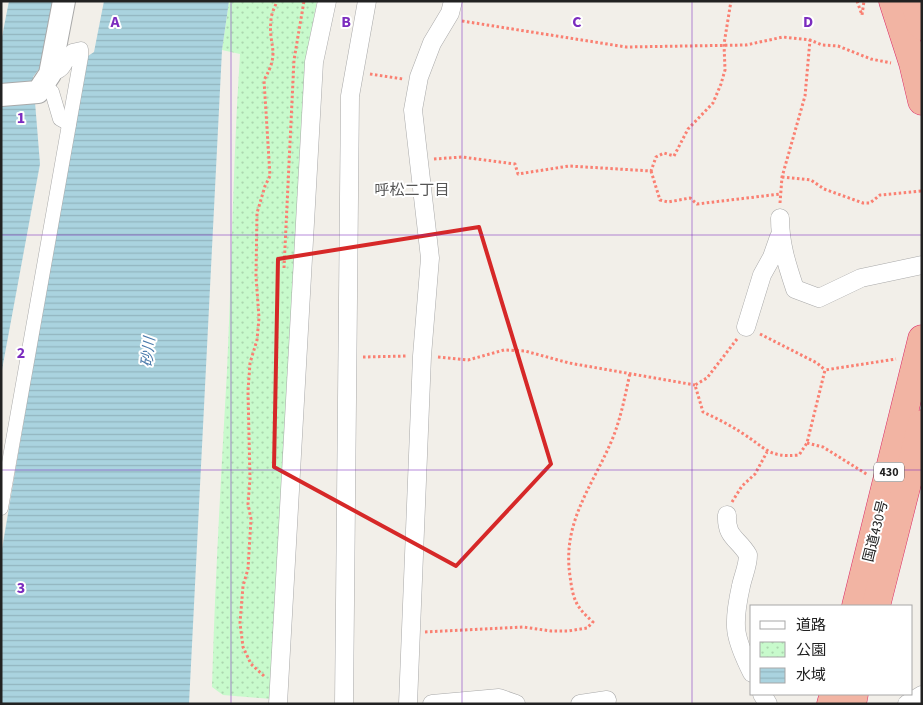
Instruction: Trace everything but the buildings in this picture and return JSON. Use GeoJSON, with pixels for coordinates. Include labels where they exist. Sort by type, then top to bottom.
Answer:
{"type":"FeatureCollection","features":[{"type":"Feature","properties":{"kind":"highway"},"geometry":{"type":"LineString","coordinates":[[913,8],[913,63],[922,101]]}},
{"type":"Feature","properties":{"kind":"highway","name":"国道430号"},"geometry":{"type":"LineString","coordinates":[[856,605],[922,338]]}},
{"type":"Feature","properties":{"kind":"highway","name":"国道430号"},"geometry":{"type":"LineString","coordinates":[[876,605],[922,424]]}},
{"type":"Feature","properties":{"kind":"street"},"geometry":{"type":"LineString","coordinates":[[44,84],[64,1]]}},
{"type":"Feature","properties":{"kind":"street"},"geometry":{"type":"LineString","coordinates":[[278,704],[314,62],[327,1]]}},
{"type":"Feature","properties":{"kind":"street"},"geometry":{"type":"LineString","coordinates":[[344,704],[350,96],[367,1]]}},
{"type":"Feature","properties":{"kind":"street"},"geometry":{"type":"LineString","coordinates":[[408,704],[422,356],[430,258],[413,110],[418,80],[432,43],[454,1]]}},
{"type":"Feature","properties":{"kind":"street"},"geometry":{"type":"LineString","coordinates":[[1,96],[44,84],[64,68],[72,52],[81,49],[1,508]]}},
{"type":"Feature","properties":{"kind":"street"},"geometry":{"type":"LineString","coordinates":[[44,84],[52,92],[60,118],[69,124]]}},
{"type":"Feature","properties":{"kind":"street"},"geometry":{"type":"LineString","coordinates":[[780,226],[784,258],[796,289],[819,298],[861,278],[922,264]]}},
{"type":"Feature","properties":{"kind":"street"},"geometry":{"type":"LineString","coordinates":[[746,327],[762,275],[772,257],[780,226]]}},
{"type":"Feature","properties":{"kind":"street"},"geometry":{"type":"LineString","coordinates":[[727,515],[727,528],[730,535],[748,556],[736,610],[735,629],[738,646],[750,670]]}},
{"type":"Feature","properties":{"kind":"street"},"geometry":{"type":"LineString","coordinates":[[907,704],[922,695]]}},
{"type":"Feature","properties":{"kind":"street"},"geometry":{"type":"LineString","coordinates":[[432,704],[498,698],[516,704]]}},
{"type":"Feature","properties":{"kind":"street"},"geometry":{"type":"LineString","coordinates":[[580,704],[607,700]]}},
{"type":"Feature","properties":{"kind":"path"},"geometry":{"type":"LineString","coordinates":[[262,675],[251,664],[243,647],[240,623],[243,586],[248,569],[251,519],[248,504],[250,478],[248,391],[250,363],[257,340],[260,318],[256,276],[257,213],[270,176],[264,80],[271,68],[274,53],[270,19],[277,1]]}},
{"type":"Feature","properties":{"kind":"path"},"geometry":{"type":"LineString","coordinates":[[731,1],[724,44],[725,70],[713,103],[704,115],[688,129],[674,156],[664,153],[656,158],[651,171],[660,200],[668,202],[690,198],[697,204],[780,194]]}},
{"type":"Feature","properties":{"kind":"path"},"geometry":{"type":"LineString","coordinates":[[856,1],[862,15],[864,1]]}},
{"type":"Feature","properties":{"kind":"path"},"geometry":{"type":"LineString","coordinates":[[446,19],[626,47],[746,45],[783,37],[810,40],[822,45],[838,46],[871,59],[891,63],[900,62]]}},
{"type":"Feature","properties":{"kind":"path"},"geometry":{"type":"LineString","coordinates":[[780,226],[782,177],[805,96],[810,40]]}},
{"type":"Feature","properties":{"kind":"path"},"geometry":{"type":"LineString","coordinates":[[354,72],[418,80]]}},
{"type":"Feature","properties":{"kind":"path"},"geometry":{"type":"LineString","coordinates":[[418,161],[462,157],[498,161],[515,164],[518,174],[568,166],[651,171]]}},
{"type":"Feature","properties":{"kind":"path"},"geometry":{"type":"LineString","coordinates":[[782,177],[811,180],[824,189],[863,203],[870,203],[880,195],[922,191]]}},
{"type":"Feature","properties":{"kind":"path"},"geometry":{"type":"LineString","coordinates":[[347,357],[422,356],[468,360],[504,350],[525,351],[569,363],[695,385],[707,378],[746,327],[817,363],[825,370],[897,359]]}},
{"type":"Feature","properties":{"kind":"path"},"geometry":{"type":"LineString","coordinates":[[695,385],[703,412],[742,432],[767,452],[785,456],[799,455],[808,443],[825,370]]}},
{"type":"Feature","properties":{"kind":"path"},"geometry":{"type":"LineString","coordinates":[[410,633],[496,627],[568,631],[587,628],[593,622],[578,608],[572,594],[567,559],[568,541],[578,509],[612,440],[622,413],[630,373]]}},
{"type":"Feature","properties":{"kind":"path"},"geometry":{"type":"LineString","coordinates":[[808,443],[824,447],[871,481]]}},
{"type":"Feature","properties":{"kind":"path"},"geometry":{"type":"LineString","coordinates":[[727,515],[733,499],[742,486],[755,474],[767,452]]}},
{"type":"Feature","properties":{"kind":"path"},"geometry":{"type":"LineString","coordinates":[[854,467],[872,476]]}},
{"type":"Feature","properties":{"kind":"highlighted area"},"geometry":{"type":"Polygon","coordinates":[[[479,227],[551,464],[456,566],[274,467],[278,259],[479,227]]]}},
{"type":"Feature","properties":{"kind":"green space"},"geometry":{"type":"Polygon","coordinates":[[[229,1],[317,1],[307,52],[272,699],[223,695],[212,687],[240,54],[222,50],[229,1]]]}},
{"type":"Feature","properties":{"kind":"water"},"geometry":{"type":"Polygon","coordinates":[[[9,1],[53,1],[42,65],[33,77],[40,164],[1,375],[1,42],[9,1]]]}},
{"type":"Feature","properties":{"kind":"water","name":"砂川"},"geometry":{"type":"Polygon","coordinates":[[[104,1],[229,1],[222,50],[189,704],[1,704],[1,555],[85,58],[94,52],[104,1]]]}},
{"type":"Feature","properties":{"kind":"district","name":"呼松二丁目"},"geometry":{"type":"Point","coordinates":[412,190]}}]}
